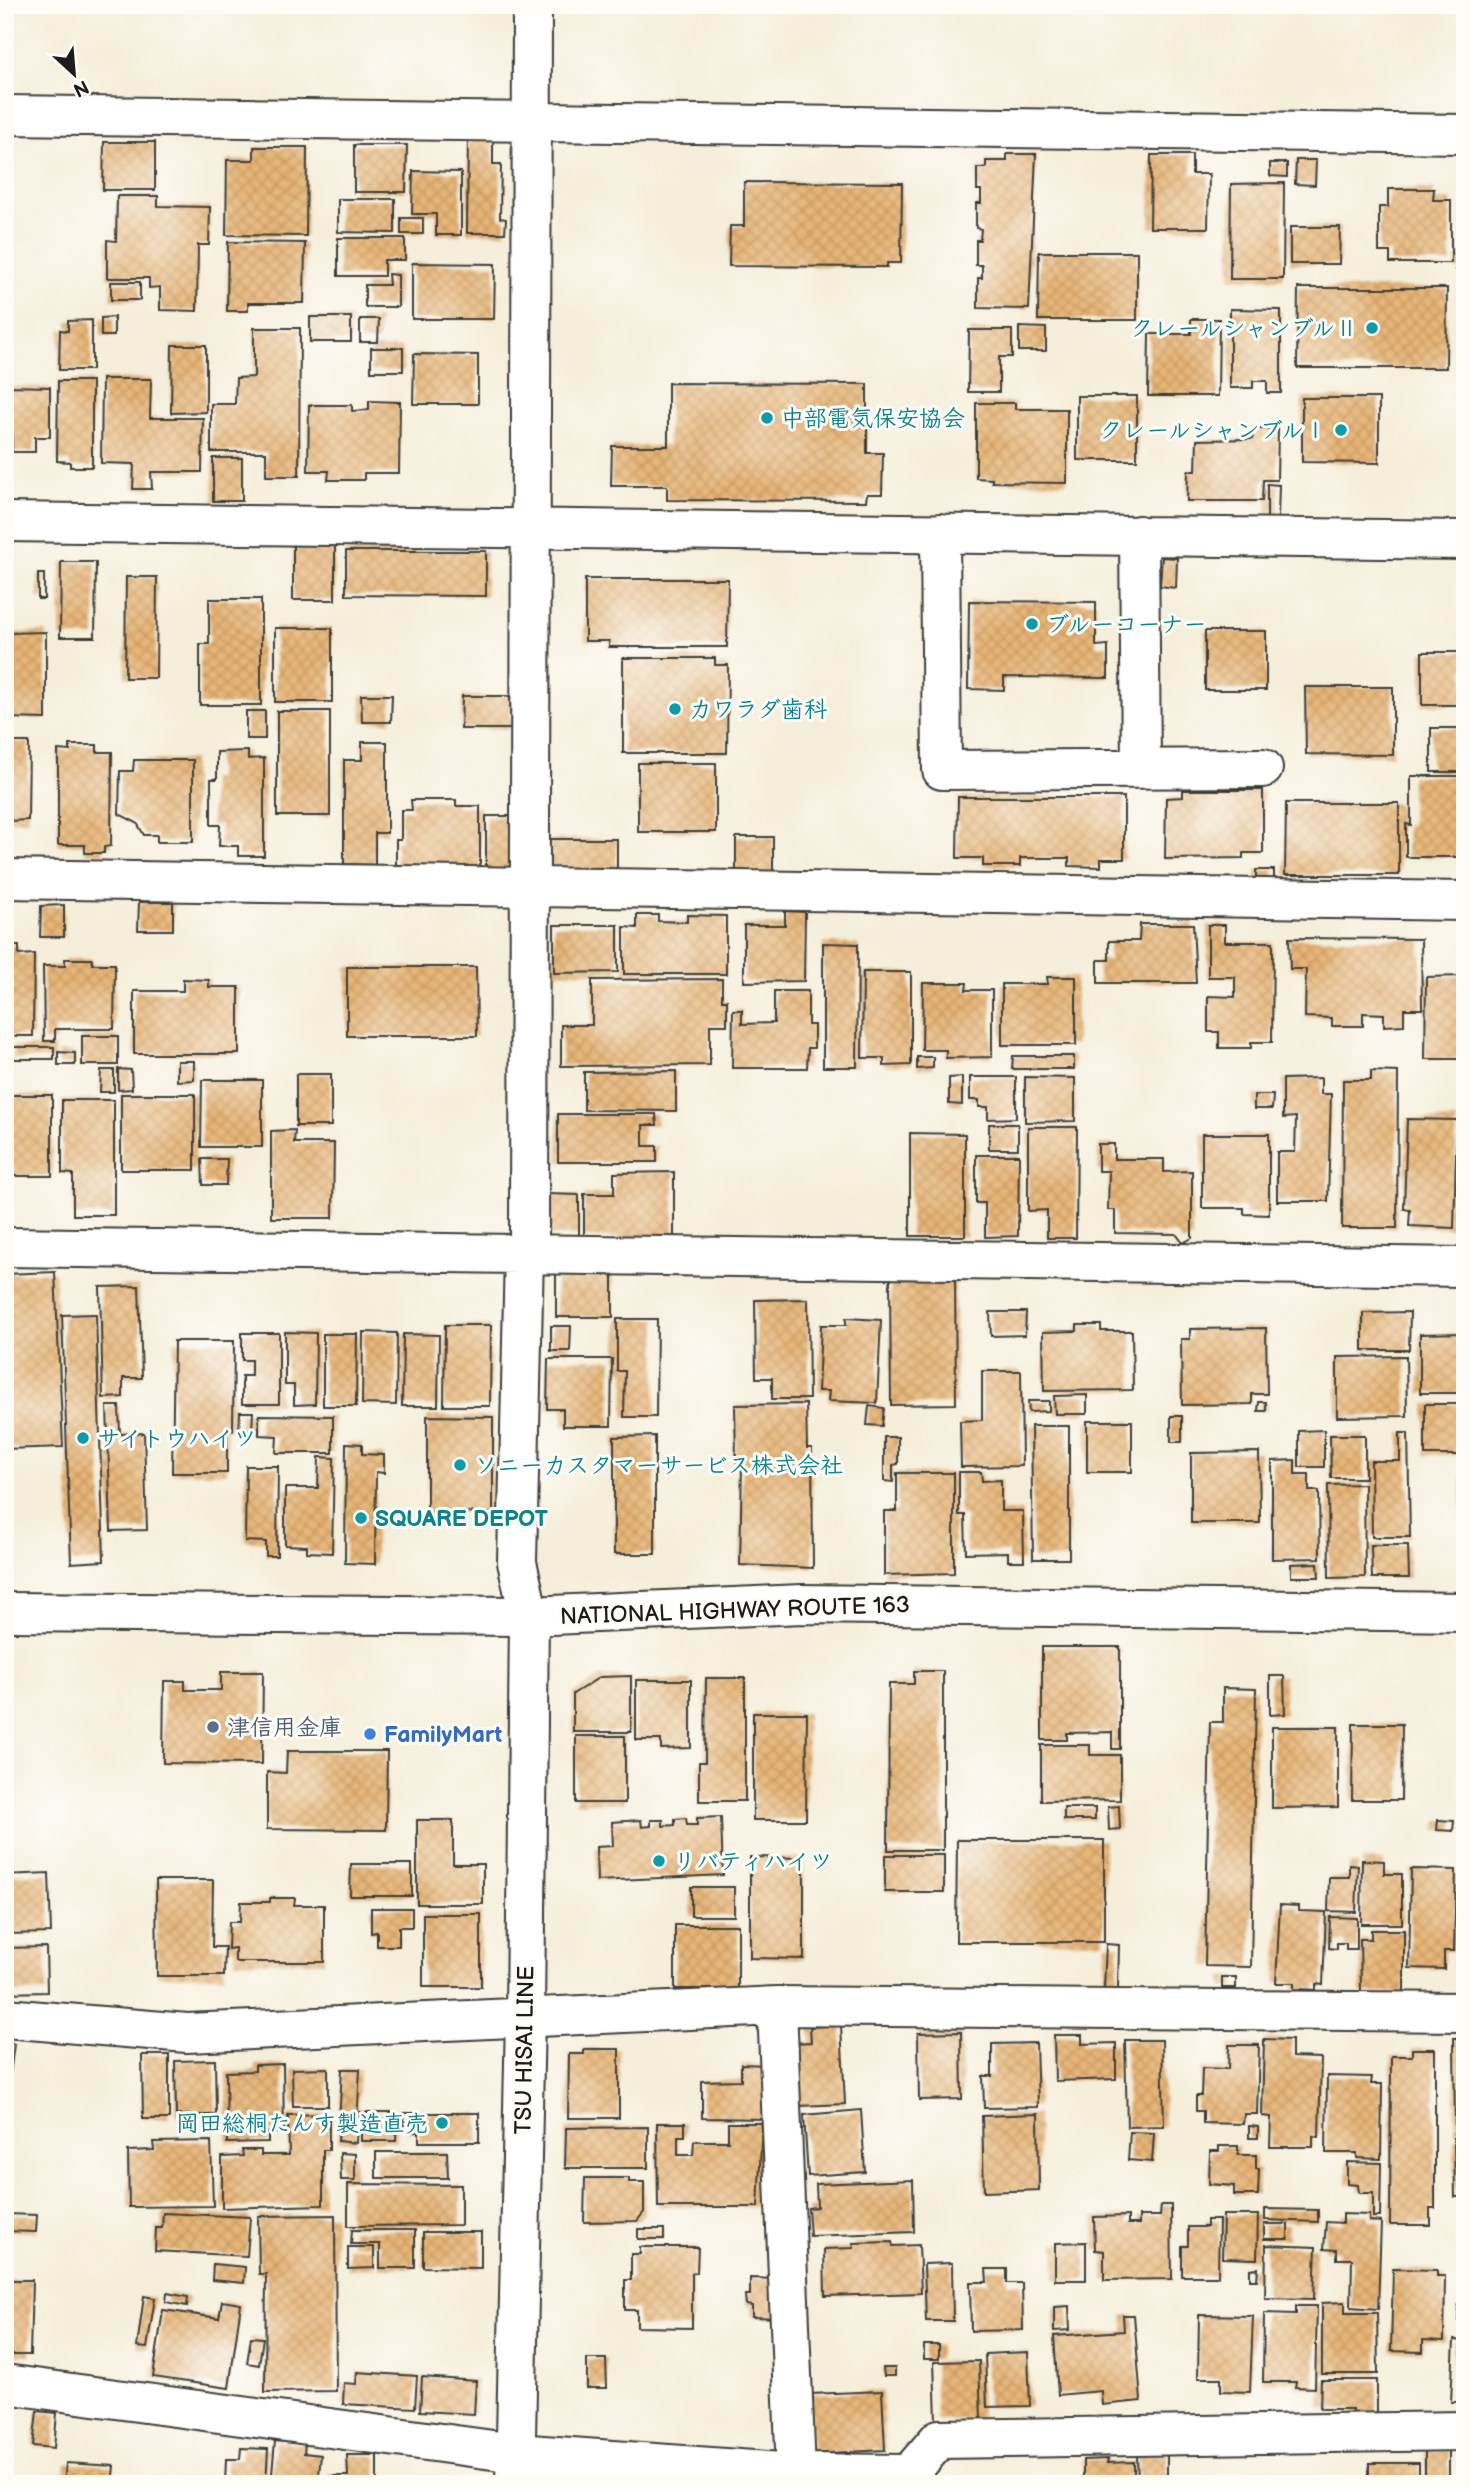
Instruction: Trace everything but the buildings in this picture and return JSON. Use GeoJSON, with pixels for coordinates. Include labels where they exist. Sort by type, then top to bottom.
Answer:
{"type":"FeatureCollection","features":[{"type":"Feature","properties":{"kind":"main road","name":"TSU HISAI LINE"},"geometry":{"type":"LineString","coordinates":[[515,2468],[525,2016],[529,1616],[517,1562],[524,1253],[529,1237],[532,5]]}},
{"type":"Feature","properties":{"kind":"main road"},"geometry":{"type":"LineString","coordinates":[[5,115],[1465,134]]}},
{"type":"Feature","properties":{"kind":"main road"},"geometry":{"type":"LineString","coordinates":[[5,522],[531,526],[1465,540]]}},
{"type":"Feature","properties":{"kind":"main road"},"geometry":{"type":"LineString","coordinates":[[940,533],[942,770],[1142,766],[1263,768]]}},
{"type":"Feature","properties":{"kind":"main road"},"geometry":{"type":"LineString","coordinates":[[1139,535],[1142,766]]}},
{"type":"Feature","properties":{"kind":"main road"},"geometry":{"type":"LineString","coordinates":[[5,879],[1465,901]]}},
{"type":"Feature","properties":{"kind":"main road"},"geometry":{"type":"LineString","coordinates":[[5,1247],[1465,1266]]}},
{"type":"Feature","properties":{"kind":"main road","name":"NATIONAL HIGHWAY ROUTE 163"},"geometry":{"type":"LineString","coordinates":[[5,1612],[529,1616],[802,1604],[1465,1612]]}},
{"type":"Feature","properties":{"kind":"main road"},"geometry":{"type":"LineString","coordinates":[[777,2006],[796,2473]]}},
{"type":"Feature","properties":{"kind":"main road"},"geometry":{"type":"LineString","coordinates":[[5,2018],[187,2033],[777,2006],[1465,2012]]}},
{"type":"Feature","properties":{"kind":"main road"},"geometry":{"type":"LineString","coordinates":[[5,2384],[515,2468],[909,2474],[939,2439],[1465,2431]]}},
{"type":"Feature","properties":{"kind":"place","name":"クレールシャンブルⅡ"},"geometry":{"type":"Point","coordinates":[1372,328]}},
{"type":"Feature","properties":{"kind":"place","name":"中部電気保安協会"},"geometry":{"type":"Point","coordinates":[767,418]}},
{"type":"Feature","properties":{"kind":"place","name":"クレールシャンブルⅠ"},"geometry":{"type":"Point","coordinates":[1341,430]}},
{"type":"Feature","properties":{"kind":"place","name":"ブルーコーナー"},"geometry":{"type":"Point","coordinates":[1032,624]}},
{"type":"Feature","properties":{"kind":"place","name":"カワラダ歯科"},"geometry":{"type":"Point","coordinates":[675,709]}},
{"type":"Feature","properties":{"kind":"place","name":"サイトウハイツ"},"geometry":{"type":"Point","coordinates":[83,1438]}},
{"type":"Feature","properties":{"kind":"place","name":"ソニーカスタマーサービス株式会社"},"geometry":{"type":"Point","coordinates":[460,1465]}},
{"type":"Feature","properties":{"kind":"place","name":"SQUARE DEPOT"},"geometry":{"type":"Point","coordinates":[361,1518]}},
{"type":"Feature","properties":{"kind":"place","name":"津信用金庫"},"geometry":{"type":"Point","coordinates":[213,1727]}},
{"type":"Feature","properties":{"kind":"place","name":"FamilyMart"},"geometry":{"type":"Point","coordinates":[370,1734]}},
{"type":"Feature","properties":{"kind":"place","name":"リバティハイツ"},"geometry":{"type":"Point","coordinates":[659,1861]}},
{"type":"Feature","properties":{"kind":"place","name":"岡田総桐たんす製造直売"},"geometry":{"type":"Point","coordinates":[442,2123]}}]}
